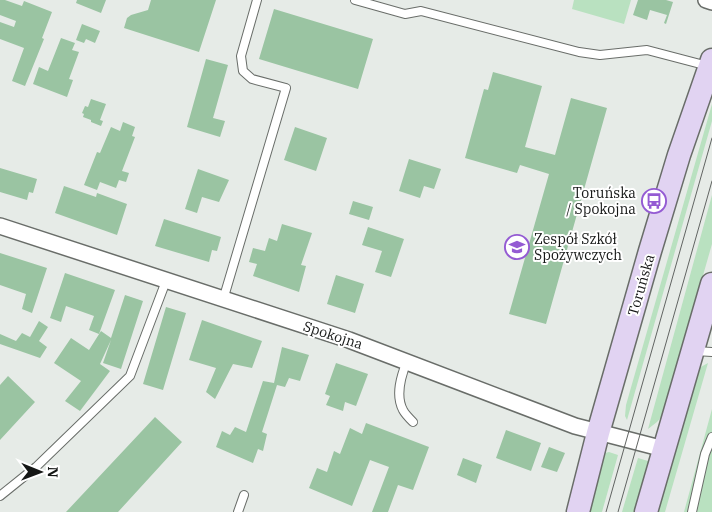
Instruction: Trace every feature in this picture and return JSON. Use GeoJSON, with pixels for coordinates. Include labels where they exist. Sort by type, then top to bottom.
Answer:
{"type":"FeatureCollection","features":[{"type":"Feature","properties":{"kind":"main road","name":"Toruńska"},"geometry":{"type":"LineString","coordinates":[[578,512],[598,433],[650,251],[679,155],[711,63]]}},
{"type":"Feature","properties":{"kind":"main road"},"geometry":{"type":"LineString","coordinates":[[646,512],[664,450],[702,352],[712,284]]}},
{"type":"Feature","properties":{"kind":"street"},"geometry":{"type":"LineString","coordinates":[[706,0],[712,2]]}},
{"type":"Feature","properties":{"kind":"street","name":"Spokojna"},"geometry":{"type":"LineString","coordinates":[[0,226],[349,340],[562,421],[598,433],[664,450]]}},
{"type":"Feature","properties":{"kind":"lane"},"geometry":{"type":"LineString","coordinates":[[223,300],[286,88],[252,79],[242,71],[242,56],[257,0]]}},
{"type":"Feature","properties":{"kind":"lane"},"geometry":{"type":"LineString","coordinates":[[355,0],[405,14],[421,11],[579,52],[600,55],[647,50],[711,63]]}},
{"type":"Feature","properties":{"kind":"lane"},"geometry":{"type":"LineString","coordinates":[[0,496],[36,467],[130,376],[166,281]]}},
{"type":"Feature","properties":{"kind":"lane"},"geometry":{"type":"LineString","coordinates":[[407,361],[402,374],[399,394],[402,409],[413,422]]}},
{"type":"Feature","properties":{"kind":"lane"},"geometry":{"type":"LineString","coordinates":[[692,512],[705,454],[712,437]]}},
{"type":"Feature","properties":{"kind":"lane"},"geometry":{"type":"LineString","coordinates":[[238,512],[244,495]]}},
{"type":"Feature","properties":{"kind":"green space"},"geometry":{"type":"Polygon","coordinates":[[[574,0],[631,0],[624,24],[572,9],[574,0]]]}},
{"type":"Feature","properties":{"kind":"green space"},"geometry":{"type":"Polygon","coordinates":[[[712,104],[712,121],[627,420],[625,416],[626,405],[712,104]]]}},
{"type":"Feature","properties":{"kind":"green space"},"geometry":{"type":"Polygon","coordinates":[[[712,195],[712,244],[663,415],[648,429],[712,195]]]}},
{"type":"Feature","properties":{"kind":"green space"},"geometry":{"type":"Polygon","coordinates":[[[708,363],[665,512],[657,512],[699,368],[708,363]]]}},
{"type":"Feature","properties":{"kind":"green space"},"geometry":{"type":"Polygon","coordinates":[[[712,409],[712,512],[684,512],[712,409]]]}},
{"type":"Feature","properties":{"kind":"green space"},"geometry":{"type":"Polygon","coordinates":[[[609,452],[618,455],[602,512],[590,512],[603,456],[609,452]]]}},
{"type":"Feature","properties":{"kind":"green space"},"geometry":{"type":"Polygon","coordinates":[[[638,458],[648,461],[649,465],[635,512],[622,512],[638,458]]]}},
{"type":"Feature","properties":{"kind":"building"},"geometry":{"type":"Polygon","coordinates":[[[0,0],[22,6],[24,1],[52,12],[42,38],[44,39],[25,86],[12,81],[24,48],[0,39],[0,22],[14,27],[16,21],[0,15],[0,0]]]}},
{"type":"Feature","properties":{"kind":"building"},"geometry":{"type":"Polygon","coordinates":[[[77,0],[106,0],[101,13],[76,3],[77,0]]]}},
{"type":"Feature","properties":{"kind":"building"},"geometry":{"type":"Polygon","coordinates":[[[151,0],[216,0],[199,52],[124,28],[127,18],[131,15],[148,10],[151,0]]]}},
{"type":"Feature","properties":{"kind":"building"},"geometry":{"type":"Polygon","coordinates":[[[638,0],[666,0],[673,2],[666,24],[664,23],[667,15],[650,10],[647,20],[633,15],[638,0]]]}},
{"type":"Feature","properties":{"kind":"building"},"geometry":{"type":"Polygon","coordinates":[[[274,9],[373,39],[358,89],[259,59],[274,9]]]}},
{"type":"Feature","properties":{"kind":"building"},"geometry":{"type":"Polygon","coordinates":[[[82,24],[100,31],[95,43],[86,39],[84,43],[76,40],[82,24]]]}},
{"type":"Feature","properties":{"kind":"building"},"geometry":{"type":"Polygon","coordinates":[[[61,38],[75,43],[72,50],[79,52],[69,79],[73,80],[67,97],[33,84],[39,67],[48,71],[61,38]]]}},
{"type":"Feature","properties":{"kind":"building"},"geometry":{"type":"Polygon","coordinates":[[[206,59],[228,65],[213,118],[225,121],[220,137],[187,127],[206,59]]]}},
{"type":"Feature","properties":{"kind":"building"},"geometry":{"type":"Polygon","coordinates":[[[493,72],[542,86],[525,147],[555,155],[571,98],[607,108],[546,324],[509,314],[549,174],[520,165],[517,173],[465,158],[484,89],[488,90],[493,72]]]}},
{"type":"Feature","properties":{"kind":"building"},"geometry":{"type":"Polygon","coordinates":[[[91,99],[106,104],[100,120],[103,121],[101,126],[83,117],[84,114],[82,113],[85,106],[88,107],[91,99]]]}},
{"type":"Feature","properties":{"kind":"building"},"geometry":{"type":"Polygon","coordinates":[[[123,122],[135,127],[132,136],[135,137],[122,171],[129,173],[126,182],[119,180],[116,188],[100,182],[97,190],[84,185],[97,152],[100,153],[111,127],[120,131],[123,122]]]}},
{"type":"Feature","properties":{"kind":"building"},"geometry":{"type":"Polygon","coordinates":[[[295,127],[327,138],[316,171],[284,160],[295,127]]]}},
{"type":"Feature","properties":{"kind":"building"},"geometry":{"type":"Polygon","coordinates":[[[409,159],[441,169],[434,189],[424,186],[420,198],[399,191],[409,159]]]}},
{"type":"Feature","properties":{"kind":"building"},"geometry":{"type":"Polygon","coordinates":[[[0,168],[37,179],[33,193],[29,192],[27,200],[0,192],[0,168]]]}},
{"type":"Feature","properties":{"kind":"building"},"geometry":{"type":"Polygon","coordinates":[[[198,169],[229,180],[219,202],[202,197],[197,213],[185,209],[198,169]]]}},
{"type":"Feature","properties":{"kind":"building"},"geometry":{"type":"Polygon","coordinates":[[[64,186],[96,197],[97,193],[127,204],[117,235],[55,213],[64,186]]]}},
{"type":"Feature","properties":{"kind":"building"},"geometry":{"type":"Polygon","coordinates":[[[353,201],[373,207],[369,220],[349,214],[353,201]]]}},
{"type":"Feature","properties":{"kind":"building"},"geometry":{"type":"Polygon","coordinates":[[[164,219],[221,237],[217,251],[212,250],[209,262],[155,246],[164,219]]]}},
{"type":"Feature","properties":{"kind":"building"},"geometry":{"type":"Polygon","coordinates":[[[282,224],[312,233],[301,265],[306,266],[299,292],[253,276],[257,264],[249,262],[253,248],[265,251],[269,238],[277,241],[282,224]]]}},
{"type":"Feature","properties":{"kind":"building"},"geometry":{"type":"Polygon","coordinates":[[[368,227],[404,239],[391,277],[375,272],[382,251],[362,245],[368,227]]]}},
{"type":"Feature","properties":{"kind":"building"},"geometry":{"type":"Polygon","coordinates":[[[0,253],[47,268],[32,313],[22,309],[26,294],[0,285],[0,253]]]}},
{"type":"Feature","properties":{"kind":"building"},"geometry":{"type":"Polygon","coordinates":[[[65,273],[115,290],[99,334],[89,330],[94,316],[66,306],[61,322],[50,318],[65,273]]]}},
{"type":"Feature","properties":{"kind":"building"},"geometry":{"type":"Polygon","coordinates":[[[336,275],[364,284],[355,313],[327,304],[336,275]]]}},
{"type":"Feature","properties":{"kind":"building"},"geometry":{"type":"Polygon","coordinates":[[[125,295],[143,301],[121,369],[103,363],[111,340],[100,364],[110,371],[80,411],[65,401],[81,381],[54,363],[71,338],[89,350],[101,331],[111,338],[125,295]]]}},
{"type":"Feature","properties":{"kind":"building"},"geometry":{"type":"Polygon","coordinates":[[[166,307],[186,313],[163,390],[143,384],[166,307]]]}},
{"type":"Feature","properties":{"kind":"building"},"geometry":{"type":"Polygon","coordinates":[[[202,320],[262,341],[252,368],[233,364],[215,399],[206,392],[216,368],[189,360],[202,320]]]}},
{"type":"Feature","properties":{"kind":"building"},"geometry":{"type":"Polygon","coordinates":[[[39,321],[48,327],[39,341],[47,347],[40,358],[0,344],[0,334],[16,341],[22,333],[30,337],[39,321]]]}},
{"type":"Feature","properties":{"kind":"building"},"geometry":{"type":"Polygon","coordinates":[[[282,347],[309,355],[300,381],[289,378],[285,387],[277,385],[262,432],[267,434],[263,451],[258,449],[253,463],[216,447],[222,431],[230,435],[235,427],[246,432],[263,381],[274,383],[282,347]]]}},
{"type":"Feature","properties":{"kind":"building"},"geometry":{"type":"Polygon","coordinates":[[[336,363],[368,374],[356,406],[345,402],[343,411],[326,405],[330,396],[325,394],[336,363]]]}},
{"type":"Feature","properties":{"kind":"building"},"geometry":{"type":"Polygon","coordinates":[[[8,376],[35,402],[0,440],[0,385],[8,376]]]}},
{"type":"Feature","properties":{"kind":"building"},"geometry":{"type":"Polygon","coordinates":[[[155,417],[182,442],[118,512],[66,512],[155,417]]]}},
{"type":"Feature","properties":{"kind":"building"},"geometry":{"type":"Polygon","coordinates":[[[366,423],[429,447],[413,490],[398,485],[388,512],[372,512],[389,467],[370,460],[352,506],[309,488],[317,468],[327,472],[334,451],[340,454],[350,428],[362,434],[366,423]]]}},
{"type":"Feature","properties":{"kind":"building"},"geometry":{"type":"Polygon","coordinates":[[[506,430],[541,443],[531,471],[496,458],[506,430]]]}},
{"type":"Feature","properties":{"kind":"building"},"geometry":{"type":"Polygon","coordinates":[[[549,447],[565,453],[557,472],[541,467],[549,447]]]}},
{"type":"Feature","properties":{"kind":"building"},"geometry":{"type":"Polygon","coordinates":[[[463,458],[482,465],[476,483],[457,475],[463,458]]]}},
{"type":"Feature","properties":{"kind":"tram line"},"geometry":{"type":"LineString","coordinates":[[606,512],[712,138]]}},
{"type":"Feature","properties":{"kind":"tram line"},"geometry":{"type":"LineString","coordinates":[[618,512],[712,181]]}},
{"type":"Feature","properties":{"kind":"place","name":"Toruńska / Spokojna"},"geometry":{"type":"Point","coordinates":[654,201]}},
{"type":"Feature","properties":{"kind":"place","name":"Zespół Szkół Spożywczych"},"geometry":{"type":"Point","coordinates":[517,247]}}]}
